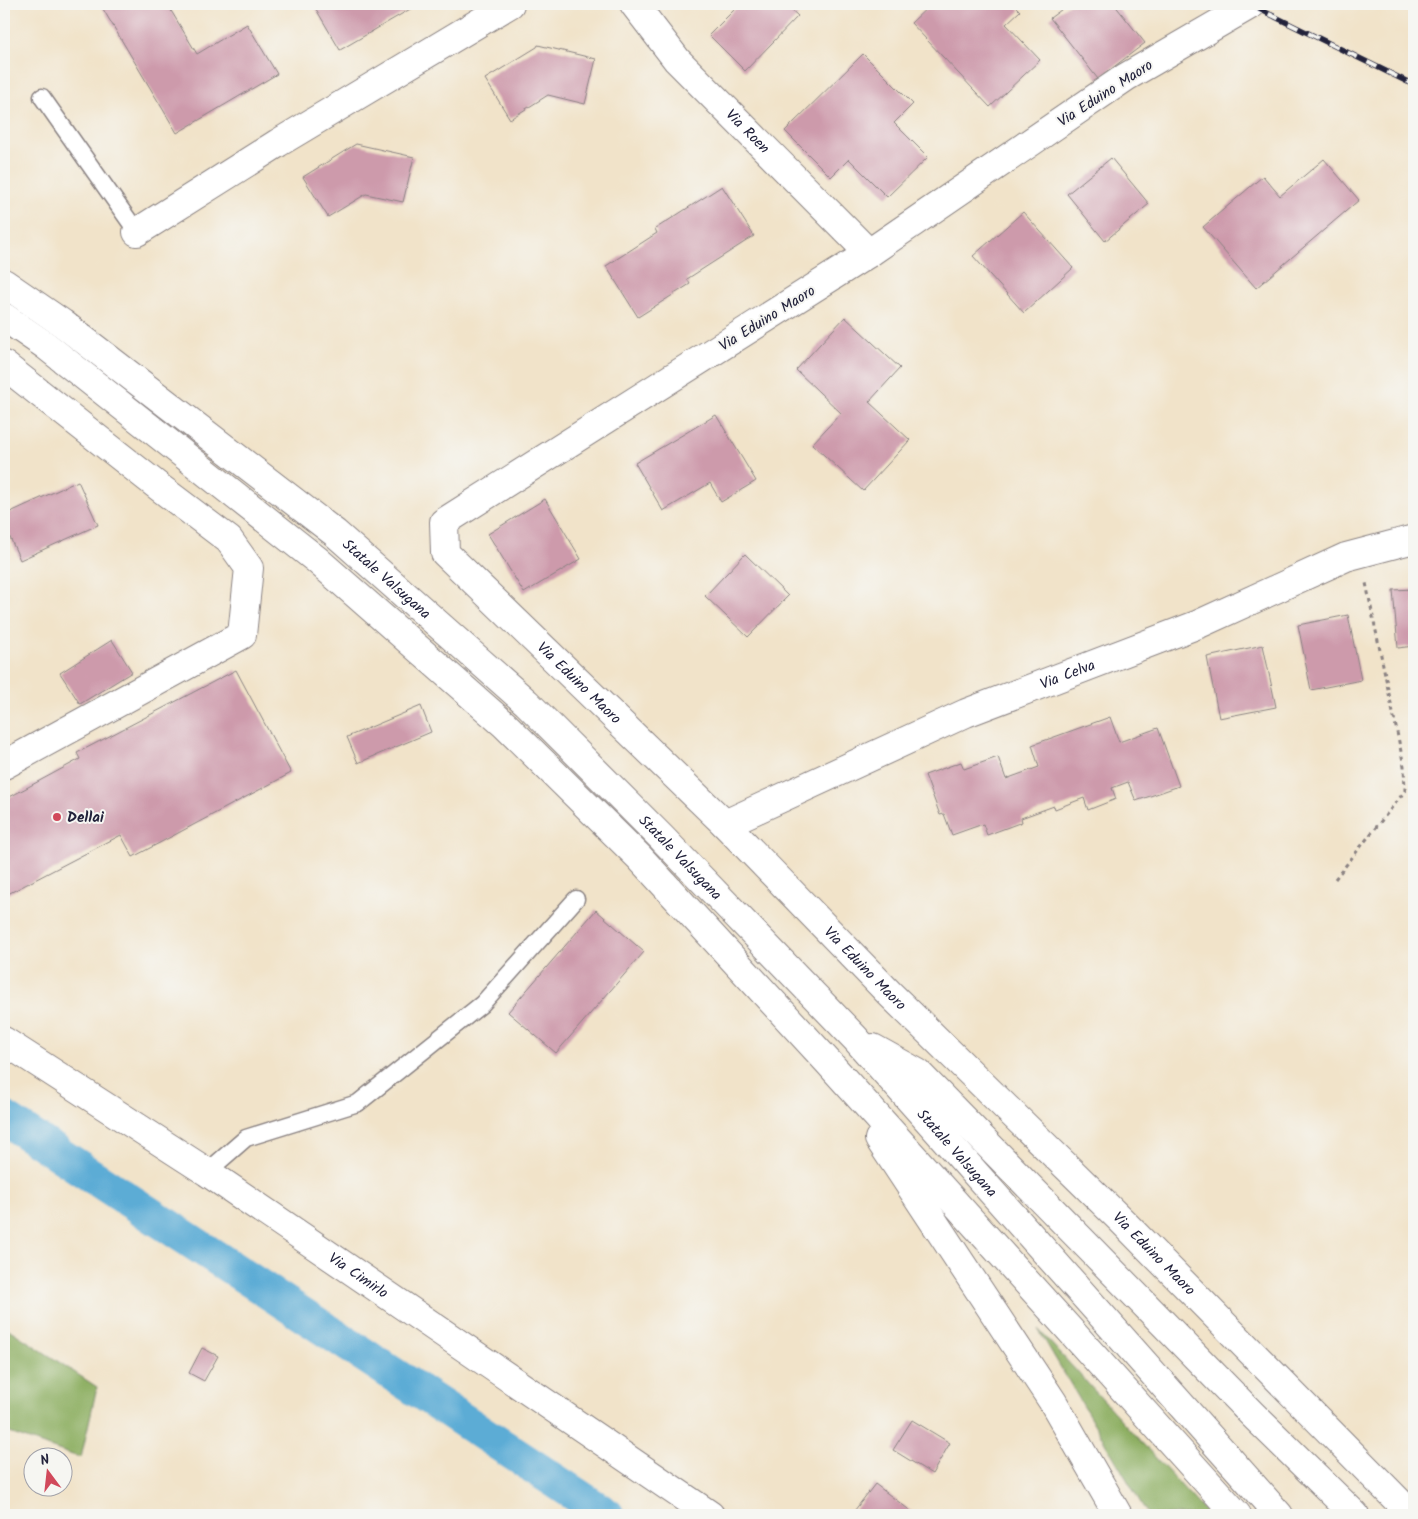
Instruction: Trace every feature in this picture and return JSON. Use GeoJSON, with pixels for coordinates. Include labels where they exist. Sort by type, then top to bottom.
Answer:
{"type":"FeatureCollection","features":[{"type":"Feature","properties":{"kind":"main road"},"geometry":{"type":"LineString","coordinates":[[137,232],[278,143],[510,4]]}},
{"type":"Feature","properties":{"kind":"main road","name":"Via Roen"},"geometry":{"type":"LineString","coordinates":[[634,4],[677,60],[869,253]]}},
{"type":"Feature","properties":{"kind":"main road","name":"Via Eduino Maoro"},"geometry":{"type":"LineString","coordinates":[[1252,4],[1126,77],[869,253],[444,522],[445,553],[725,824],[890,994],[1122,1221],[1412,1515]]}},
{"type":"Feature","properties":{"kind":"main road","name":"Statale Valsugana"},"geometry":{"type":"LineString","coordinates":[[4,283],[62,323],[336,533],[527,703],[661,837],[855,1038],[1279,1515]]}},
{"type":"Feature","properties":{"kind":"main road","name":"Statale Valsugana"},"geometry":{"type":"LineString","coordinates":[[4,317],[44,345],[317,560],[505,725],[639,857],[828,1062],[1237,1515]]}},
{"type":"Feature","properties":{"kind":"main road"},"geometry":{"type":"LineString","coordinates":[[4,365],[229,540],[249,568],[242,635],[4,766]]}},
{"type":"Feature","properties":{"kind":"main road","name":"Via Celva"},"geometry":{"type":"LineString","coordinates":[[725,824],[966,713],[1199,624],[1346,557],[1414,539]]}},
{"type":"Feature","properties":{"kind":"main road"},"geometry":{"type":"LineString","coordinates":[[855,1038],[918,1073],[1252,1414],[1355,1515]]}},
{"type":"Feature","properties":{"kind":"main road","name":"Via Cimirlo"},"geometry":{"type":"LineString","coordinates":[[4,1041],[207,1172],[710,1515]]}},
{"type":"Feature","properties":{"kind":"main road"},"geometry":{"type":"LineString","coordinates":[[828,1062],[1053,1402],[1118,1515]]}},
{"type":"Feature","properties":{"kind":"lane"},"geometry":{"type":"LineString","coordinates":[[42,97],[137,232]]}},
{"type":"Feature","properties":{"kind":"lane"},"geometry":{"type":"LineString","coordinates":[[207,1172],[246,1138],[358,1103],[482,1004],[576,899]]}},
{"type":"Feature","properties":{"kind":"path"},"geometry":{"type":"LineString","coordinates":[[1335,878],[1405,791],[1404,766],[1360,554]]}},
{"type":"Feature","properties":{"kind":"green space"},"geometry":{"type":"Polygon","coordinates":[[[4,1326],[97,1387],[81,1458],[72,1455],[72,1446],[47,1446],[4,1431],[4,1326]]]}},
{"type":"Feature","properties":{"kind":"green space"},"geometry":{"type":"Polygon","coordinates":[[[1038,1329],[1208,1515],[1148,1515],[1038,1329]]]}},
{"type":"Feature","properties":{"kind":"building"},"geometry":{"type":"Polygon","coordinates":[[[100,4],[167,4],[197,54],[247,24],[277,74],[177,133],[100,4]]]}},
{"type":"Feature","properties":{"kind":"building"},"geometry":{"type":"Polygon","coordinates":[[[313,4],[410,4],[412,8],[340,50],[313,4]]]}},
{"type":"Feature","properties":{"kind":"building"},"geometry":{"type":"Polygon","coordinates":[[[740,4],[785,4],[798,16],[745,71],[709,35],[740,4]]]}},
{"type":"Feature","properties":{"kind":"building"},"geometry":{"type":"Polygon","coordinates":[[[931,4],[1013,4],[1020,11],[1006,24],[1040,60],[990,107],[911,23],[931,4]]]}},
{"type":"Feature","properties":{"kind":"building"},"geometry":{"type":"Polygon","coordinates":[[[1069,4],[1114,4],[1145,43],[1098,79],[1050,18],[1069,4]]]}},
{"type":"Feature","properties":{"kind":"building"},"geometry":{"type":"Polygon","coordinates":[[[538,45],[596,59],[585,104],[548,95],[510,119],[485,79],[538,45]]]}},
{"type":"Feature","properties":{"kind":"building"},"geometry":{"type":"Polygon","coordinates":[[[863,54],[913,104],[894,123],[928,157],[887,197],[849,159],[831,177],[785,131],[863,54]]]}},
{"type":"Feature","properties":{"kind":"building"},"geometry":{"type":"Polygon","coordinates":[[[356,144],[414,157],[403,202],[366,194],[328,217],[303,177],[356,144]]]}},
{"type":"Feature","properties":{"kind":"building"},"geometry":{"type":"Polygon","coordinates":[[[1111,158],[1149,204],[1105,241],[1067,194],[1111,158]]]}},
{"type":"Feature","properties":{"kind":"building"},"geometry":{"type":"Polygon","coordinates":[[[1324,159],[1359,200],[1256,288],[1203,227],[1263,176],[1280,196],[1324,159]]]}},
{"type":"Feature","properties":{"kind":"building"},"geometry":{"type":"Polygon","coordinates":[[[722,186],[754,236],[687,279],[690,284],[638,317],[606,266],[657,233],[655,229],[722,186]]]}},
{"type":"Feature","properties":{"kind":"building"},"geometry":{"type":"Polygon","coordinates":[[[1023,212],[1073,268],[1024,313],[973,256],[1023,212]]]}},
{"type":"Feature","properties":{"kind":"building"},"geometry":{"type":"Polygon","coordinates":[[[845,317],[900,368],[869,402],[910,440],[863,491],[812,444],[841,413],[796,370],[845,317]]]}},
{"type":"Feature","properties":{"kind":"building"},"geometry":{"type":"Polygon","coordinates":[[[716,415],[756,481],[721,502],[710,483],[663,511],[635,463],[716,415]]]}},
{"type":"Feature","properties":{"kind":"building"},"geometry":{"type":"Polygon","coordinates":[[[78,481],[98,525],[20,560],[4,524],[4,515],[78,481]]]}},
{"type":"Feature","properties":{"kind":"building"},"geometry":{"type":"Polygon","coordinates":[[[545,499],[581,559],[524,593],[488,534],[545,499]]]}},
{"type":"Feature","properties":{"kind":"building"},"geometry":{"type":"Polygon","coordinates":[[[745,554],[788,596],[748,637],[705,596],[745,554]]]}},
{"type":"Feature","properties":{"kind":"building"},"geometry":{"type":"Polygon","coordinates":[[[1414,589],[1414,646],[1398,648],[1393,590],[1414,589]]]}},
{"type":"Feature","properties":{"kind":"building"},"geometry":{"type":"Polygon","coordinates":[[[1348,615],[1361,680],[1311,690],[1298,625],[1348,615]]]}},
{"type":"Feature","properties":{"kind":"building"},"geometry":{"type":"Polygon","coordinates":[[[112,640],[132,672],[80,704],[60,673],[112,640]]]}},
{"type":"Feature","properties":{"kind":"building"},"geometry":{"type":"Polygon","coordinates":[[[1263,645],[1276,707],[1219,718],[1207,657],[1263,645]]]}},
{"type":"Feature","properties":{"kind":"building"},"geometry":{"type":"Polygon","coordinates":[[[236,670],[291,773],[133,857],[121,835],[4,896],[4,800],[80,759],[77,753],[236,670]]]}},
{"type":"Feature","properties":{"kind":"building"},"geometry":{"type":"Polygon","coordinates":[[[421,706],[431,732],[358,763],[347,737],[421,706]]]}},
{"type":"Feature","properties":{"kind":"building"},"geometry":{"type":"Polygon","coordinates":[[[1110,717],[1119,742],[1158,728],[1179,786],[1136,801],[1128,782],[1112,788],[1116,799],[1088,810],[1084,798],[1055,809],[1054,806],[1021,818],[1022,822],[987,835],[983,824],[952,835],[944,814],[940,815],[925,775],[961,762],[964,769],[998,757],[1006,779],[1039,767],[1032,745],[1110,717]]]}},
{"type":"Feature","properties":{"kind":"building"},"geometry":{"type":"Polygon","coordinates":[[[596,910],[644,952],[556,1053],[508,1012],[596,910]]]}},
{"type":"Feature","properties":{"kind":"building"},"geometry":{"type":"Polygon","coordinates":[[[202,1348],[218,1356],[204,1381],[189,1373],[202,1348]]]}},
{"type":"Feature","properties":{"kind":"building"},"geometry":{"type":"Polygon","coordinates":[[[912,1420],[950,1443],[932,1474],[893,1450],[912,1420]]]}},
{"type":"Feature","properties":{"kind":"building"},"geometry":{"type":"Polygon","coordinates":[[[875,1484],[916,1515],[851,1515],[875,1484]]]}},
{"type":"Feature","properties":{"kind":"waterway"},"geometry":{"type":"LineString","coordinates":[[4,1118],[607,1515]]}},
{"type":"Feature","properties":{"kind":"railway"},"geometry":{"type":"LineString","coordinates":[[1249,4],[1414,85]]}},
{"type":"Feature","properties":{"kind":"place","name":"Dellai"},"geometry":{"type":"Point","coordinates":[57,817]}}]}
